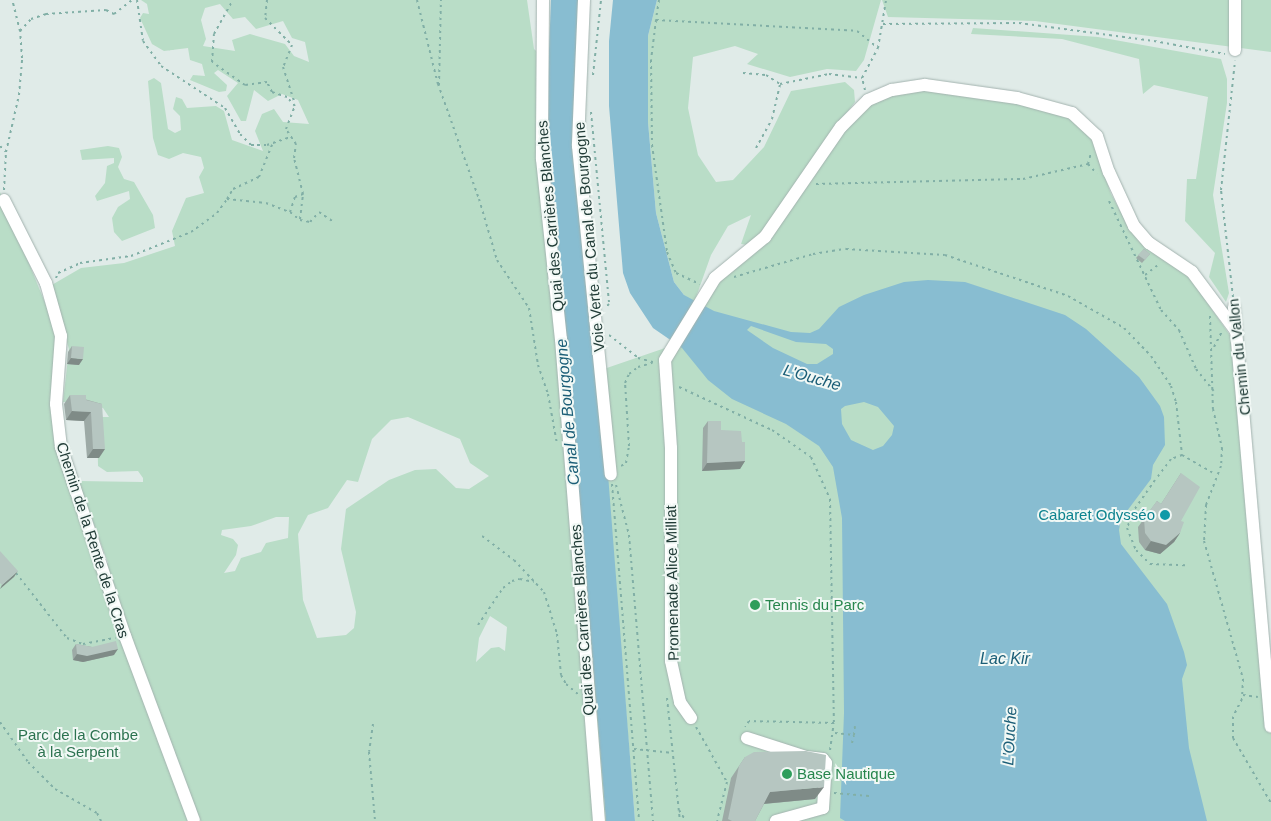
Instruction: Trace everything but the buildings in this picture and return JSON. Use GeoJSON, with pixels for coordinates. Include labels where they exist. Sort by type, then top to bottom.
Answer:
{"type":"FeatureCollection","features":[{"type":"Feature","properties":{"kind":"street","name":"Quai des Carrières Blanches"},"geometry":{"type":"LineString","coordinates":[[543,0],[542,159],[561,338],[599,821]]}},
{"type":"Feature","properties":{"kind":"street","name":"Voie Verte du Canal de Bourgogne"},"geometry":{"type":"LineString","coordinates":[[584,0],[578,146],[611,474]]}},
{"type":"Feature","properties":{"kind":"street"},"geometry":{"type":"LineString","coordinates":[[1235,0],[1235,53]]}},
{"type":"Feature","properties":{"kind":"street"},"geometry":{"type":"LineString","coordinates":[[706,293],[715,278],[765,237],[803,185],[840,127],[868,100],[892,90],[924,85],[1017,98],[1072,114],[1097,136],[1108,172],[1134,226],[1149,243],[1192,272],[1236,331]]}},
{"type":"Feature","properties":{"kind":"street","name":"Chemin de la Rente de la Cras"},"geometry":{"type":"LineString","coordinates":[[4,200],[46,283],[61,336],[56,404],[61,447],[125,636],[194,821]]}},
{"type":"Feature","properties":{"kind":"street","name":"Promenade Alice Milliat"},"geometry":{"type":"LineString","coordinates":[[691,718],[680,702],[671,660],[671,448],[666,381],[667,355],[706,293]]}},
{"type":"Feature","properties":{"kind":"street","name":"Chemin du Vallon"},"geometry":{"type":"LineString","coordinates":[[1234,307],[1251,477],[1270,720]]}},
{"type":"Feature","properties":{"kind":"street"},"geometry":{"type":"LineString","coordinates":[[745,734],[825,760],[823,808],[776,821]]}},
{"type":"Feature","properties":{"kind":"path"},"geometry":{"type":"LineString","coordinates":[[4,200],[6,152],[19,95],[20,31],[12,0]]}},
{"type":"Feature","properties":{"kind":"path"},"geometry":{"type":"LineString","coordinates":[[20,31],[31,19],[46,14],[106,10],[114,14],[122,10],[132,0]]}},
{"type":"Feature","properties":{"kind":"path"},"geometry":{"type":"LineString","coordinates":[[137,0],[144,41],[161,66],[225,108],[240,134],[250,145],[272,143],[290,137]]}},
{"type":"Feature","properties":{"kind":"path"},"geometry":{"type":"LineString","coordinates":[[233,0],[214,34],[212,62],[245,85],[267,82],[272,92],[287,97],[295,106]]}},
{"type":"Feature","properties":{"kind":"path"},"geometry":{"type":"LineString","coordinates":[[267,0],[265,18],[292,45],[283,67],[295,106],[286,128],[296,144],[294,158],[303,194],[300,220]]}},
{"type":"Feature","properties":{"kind":"path"},"geometry":{"type":"LineString","coordinates":[[418,0],[439,87],[479,199],[497,260],[529,308],[538,365],[548,394],[558,447]]}},
{"type":"Feature","properties":{"kind":"path"},"geometry":{"type":"LineString","coordinates":[[439,87],[441,0]]}},
{"type":"Feature","properties":{"kind":"path"},"geometry":{"type":"LineString","coordinates":[[592,83],[601,0]]}},
{"type":"Feature","properties":{"kind":"path"},"geometry":{"type":"LineString","coordinates":[[659,0],[651,60],[652,145],[667,252],[676,273],[706,293]]}},
{"type":"Feature","properties":{"kind":"path"},"geometry":{"type":"LineString","coordinates":[[868,100],[862,78],[878,48],[886,0]]}},
{"type":"Feature","properties":{"kind":"path"},"geometry":{"type":"LineString","coordinates":[[656,20],[858,31],[878,48]]}},
{"type":"Feature","properties":{"kind":"path"},"geometry":{"type":"LineString","coordinates":[[882,24],[1019,23],[1235,53]]}},
{"type":"Feature","properties":{"kind":"path","name":"Chemin du Vallon"},"geometry":{"type":"LineString","coordinates":[[1234,307],[1221,190],[1235,53]]}},
{"type":"Feature","properties":{"kind":"path"},"geometry":{"type":"LineString","coordinates":[[743,73],[766,75],[780,84],[829,74],[862,78]]}},
{"type":"Feature","properties":{"kind":"path"},"geometry":{"type":"LineString","coordinates":[[756,148],[772,119],[780,84]]}},
{"type":"Feature","properties":{"kind":"path"},"geometry":{"type":"LineString","coordinates":[[591,110],[608,304],[596,319],[604,330],[638,358],[656,362],[638,367],[629,374],[625,383],[629,446],[626,463],[611,474]]}},
{"type":"Feature","properties":{"kind":"path"},"geometry":{"type":"LineString","coordinates":[[46,283],[80,263],[131,256],[191,232],[217,213],[233,189],[259,177],[272,143]]}},
{"type":"Feature","properties":{"kind":"path"},"geometry":{"type":"LineString","coordinates":[[0,146],[6,152]]}},
{"type":"Feature","properties":{"kind":"path"},"geometry":{"type":"LineString","coordinates":[[803,185],[1023,179],[1088,164],[1099,176]]}},
{"type":"Feature","properties":{"kind":"path"},"geometry":{"type":"LineString","coordinates":[[290,212],[295,197],[303,194]]}},
{"type":"Feature","properties":{"kind":"path"},"geometry":{"type":"LineString","coordinates":[[1106,194],[1120,230],[1161,310],[1182,335],[1196,369],[1214,391]]}},
{"type":"Feature","properties":{"kind":"path"},"geometry":{"type":"LineString","coordinates":[[227,199],[266,203],[290,212],[300,220],[310,222],[319,212],[334,222]]}},
{"type":"Feature","properties":{"kind":"path"},"geometry":{"type":"LineString","coordinates":[[715,278],[734,278],[813,254],[846,249],[945,255],[1068,296],[1124,328],[1162,370],[1176,402],[1182,454]]}},
{"type":"Feature","properties":{"kind":"path"},"geometry":{"type":"LineString","coordinates":[[1144,275],[1168,256]]}},
{"type":"Feature","properties":{"kind":"path"},"geometry":{"type":"LineString","coordinates":[[1210,314],[1214,391],[1213,409],[1222,448],[1216,475],[1206,505],[1204,541],[1243,679],[1243,695],[1233,717],[1233,738],[1271,804]]}},
{"type":"Feature","properties":{"kind":"path"},"geometry":{"type":"LineString","coordinates":[[666,381],[772,430],[811,457],[830,498],[835,733],[825,760]]}},
{"type":"Feature","properties":{"kind":"path"},"geometry":{"type":"LineString","coordinates":[[1182,454],[1216,475]]}},
{"type":"Feature","properties":{"kind":"path"},"geometry":{"type":"LineString","coordinates":[[1182,454],[1171,459],[1160,473],[1133,511],[1127,528],[1136,550],[1150,564],[1185,565]]}},
{"type":"Feature","properties":{"kind":"path"},"geometry":{"type":"LineString","coordinates":[[611,474],[639,821]]}},
{"type":"Feature","properties":{"kind":"path"},"geometry":{"type":"LineString","coordinates":[[611,474],[621,498],[629,535],[653,821]]}},
{"type":"Feature","properties":{"kind":"path"},"geometry":{"type":"LineString","coordinates":[[482,536],[514,560],[544,592],[552,614],[561,675],[574,693],[588,699]]}},
{"type":"Feature","properties":{"kind":"path"},"geometry":{"type":"LineString","coordinates":[[13,570],[67,638],[83,644],[125,636]]}},
{"type":"Feature","properties":{"kind":"path"},"geometry":{"type":"LineString","coordinates":[[478,625],[503,588],[512,581],[520,578],[534,582]]}},
{"type":"Feature","properties":{"kind":"path"},"geometry":{"type":"LineString","coordinates":[[1243,695],[1268,698]]}},
{"type":"Feature","properties":{"kind":"path"},"geometry":{"type":"LineString","coordinates":[[667,697],[671,753],[680,821]]}},
{"type":"Feature","properties":{"kind":"path"},"geometry":{"type":"LineString","coordinates":[[691,718],[727,782],[717,821]]}},
{"type":"Feature","properties":{"kind":"path"},"geometry":{"type":"LineString","coordinates":[[745,734],[749,721],[834,723]]}},
{"type":"Feature","properties":{"kind":"path"},"geometry":{"type":"LineString","coordinates":[[0,722],[28,762],[54,789],[97,813],[101,821]]}},
{"type":"Feature","properties":{"kind":"path"},"geometry":{"type":"LineString","coordinates":[[373,724],[368,752],[375,821]]}},
{"type":"Feature","properties":{"kind":"path"},"geometry":{"type":"LineString","coordinates":[[852,743],[855,726]]}},
{"type":"Feature","properties":{"kind":"path"},"geometry":{"type":"LineString","coordinates":[[835,733],[854,735]]}},
{"type":"Feature","properties":{"kind":"path"},"geometry":{"type":"LineString","coordinates":[[634,750],[671,753]]}},
{"type":"Feature","properties":{"kind":"path"},"geometry":{"type":"LineString","coordinates":[[840,771],[867,772]]}},
{"type":"Feature","properties":{"kind":"path"},"geometry":{"type":"LineString","coordinates":[[839,793],[872,796]]}},
{"type":"Feature","properties":{"kind":"path"},"geometry":{"type":"LineString","coordinates":[[679,810],[686,821]]}},
{"type":"Feature","properties":{"kind":"green space","name":"Parc de la Combe à la Serpent"},"geometry":{"type":"Polygon","coordinates":[[[141,0],[527,0],[534,49],[548,62],[606,821],[0,821],[0,192],[54,325],[58,345],[53,420],[99,568],[108,563],[78,481],[143,482],[143,478],[138,471],[107,472],[98,466],[97,417],[109,417],[103,408],[84,402],[63,402],[69,349],[50,286],[81,268],[124,263],[175,246],[172,231],[186,198],[204,193],[199,177],[204,168],[201,157],[183,153],[169,159],[158,155],[153,138],[148,81],[154,78],[161,83],[168,129],[175,133],[181,130],[180,116],[173,109],[176,97],[182,99],[187,108],[216,106],[224,111],[232,140],[263,151],[255,131],[262,114],[274,109],[283,122],[309,124],[298,100],[282,94],[268,101],[254,90],[246,121],[241,121],[227,96],[238,83],[218,70],[214,73],[227,85],[226,91],[219,92],[190,80],[193,75],[205,76],[202,64],[190,60],[188,48],[164,51],[152,44],[140,18],[143,13],[149,14],[147,4],[141,0]],[[220,4],[205,8],[201,20],[206,39],[203,46],[235,51],[232,40],[250,34],[285,44],[294,56],[309,62],[305,42],[292,38],[283,21],[256,29],[245,17],[233,19],[220,4]],[[408,417],[391,420],[372,439],[358,482],[347,480],[328,508],[308,515],[298,534],[303,600],[317,638],[346,635],[354,628],[356,612],[341,549],[346,509],[389,480],[415,470],[436,469],[456,488],[469,489],[489,476],[470,463],[460,439],[408,417]],[[276,517],[251,526],[222,530],[221,535],[233,539],[238,545],[236,555],[224,573],[235,571],[241,558],[261,552],[266,543],[288,538],[289,517],[276,517]],[[490,616],[479,638],[476,662],[491,648],[499,647],[505,651],[507,627],[490,616]]]}},
{"type":"Feature","properties":{"kind":"green space"},"geometry":{"type":"Polygon","coordinates":[[[657,0],[881,0],[864,60],[856,71],[827,69],[790,77],[747,64],[758,54],[735,46],[693,57],[688,108],[698,155],[716,182],[733,180],[764,147],[791,91],[845,82],[854,90],[855,102],[818,150],[760,236],[748,245],[741,244],[751,215],[728,226],[711,255],[695,300],[762,247],[849,121],[881,98],[920,90],[966,93],[1066,115],[1092,138],[1111,194],[1131,231],[1190,278],[1236,344],[1271,723],[1271,821],[635,821],[598,371],[668,347],[684,295],[674,282],[656,213],[648,122],[648,36],[657,0]]]}},
{"type":"Feature","properties":{"kind":"green space"},"geometry":{"type":"Polygon","coordinates":[[[882,0],[1271,0],[1271,52],[1035,21],[888,17],[882,0]]]}},
{"type":"Feature","properties":{"kind":"green space"},"geometry":{"type":"Polygon","coordinates":[[[973,28],[1098,37],[1221,59],[1227,79],[1227,103],[1213,195],[1229,293],[1226,302],[1209,277],[1215,253],[1185,221],[1187,179],[1196,179],[1208,97],[1154,85],[1143,94],[1139,59],[1062,39],[971,34],[973,28]]]}},
{"type":"Feature","properties":{"kind":"green space"},"geometry":{"type":"Polygon","coordinates":[[[108,146],[119,148],[122,157],[118,167],[124,179],[134,182],[153,215],[155,228],[122,241],[114,232],[112,218],[118,207],[130,199],[129,191],[97,201],[95,196],[105,183],[107,166],[114,163],[114,158],[82,160],[80,150],[108,146]]]}},
{"type":"Feature","properties":{"kind":"water","name":"Canal de Bourgogne"},"geometry":{"type":"Polygon","coordinates":[[[551,0],[581,0],[576,63],[635,821],[606,821],[568,362],[545,149],[551,0]]]}},
{"type":"Feature","properties":{"kind":"water","name":"Lac Kir"},"geometry":{"type":"Polygon","coordinates":[[[613,0],[657,0],[648,36],[648,122],[656,213],[674,282],[684,295],[714,311],[791,332],[810,333],[819,329],[839,307],[864,295],[904,282],[928,280],[965,282],[1065,315],[1086,329],[1139,377],[1160,406],[1164,417],[1165,445],[1153,465],[1151,479],[1121,519],[1119,530],[1121,544],[1167,604],[1184,652],[1187,665],[1182,679],[1189,748],[1207,821],[845,821],[840,818],[844,713],[842,518],[833,467],[819,446],[786,424],[732,399],[708,380],[682,348],[653,328],[630,293],[623,273],[609,106],[609,41],[613,0]],[[751,326],[747,330],[773,348],[807,364],[817,364],[833,354],[833,349],[826,344],[796,342],[751,326]],[[864,402],[845,406],[841,409],[842,424],[851,440],[873,450],[883,446],[892,435],[894,426],[878,407],[864,402]]]}},
{"type":"Feature","properties":{"kind":"place","name":"Cabaret Odysséo"},"geometry":{"type":"Point","coordinates":[1165,515]}},
{"type":"Feature","properties":{"kind":"place","name":"Tennis du Parc"},"geometry":{"type":"Point","coordinates":[755,605]}},
{"type":"Feature","properties":{"kind":"place","name":"Base Nautique"},"geometry":{"type":"Point","coordinates":[787,774]}},
{"type":"Feature","properties":{"kind":"water label","name":"L'Ouche"},"geometry":{"type":"Point","coordinates":[812,378]}},
{"type":"Feature","properties":{"kind":"water label","name":"L'Ouche"},"geometry":{"type":"Point","coordinates":[1010,736]}}]}
